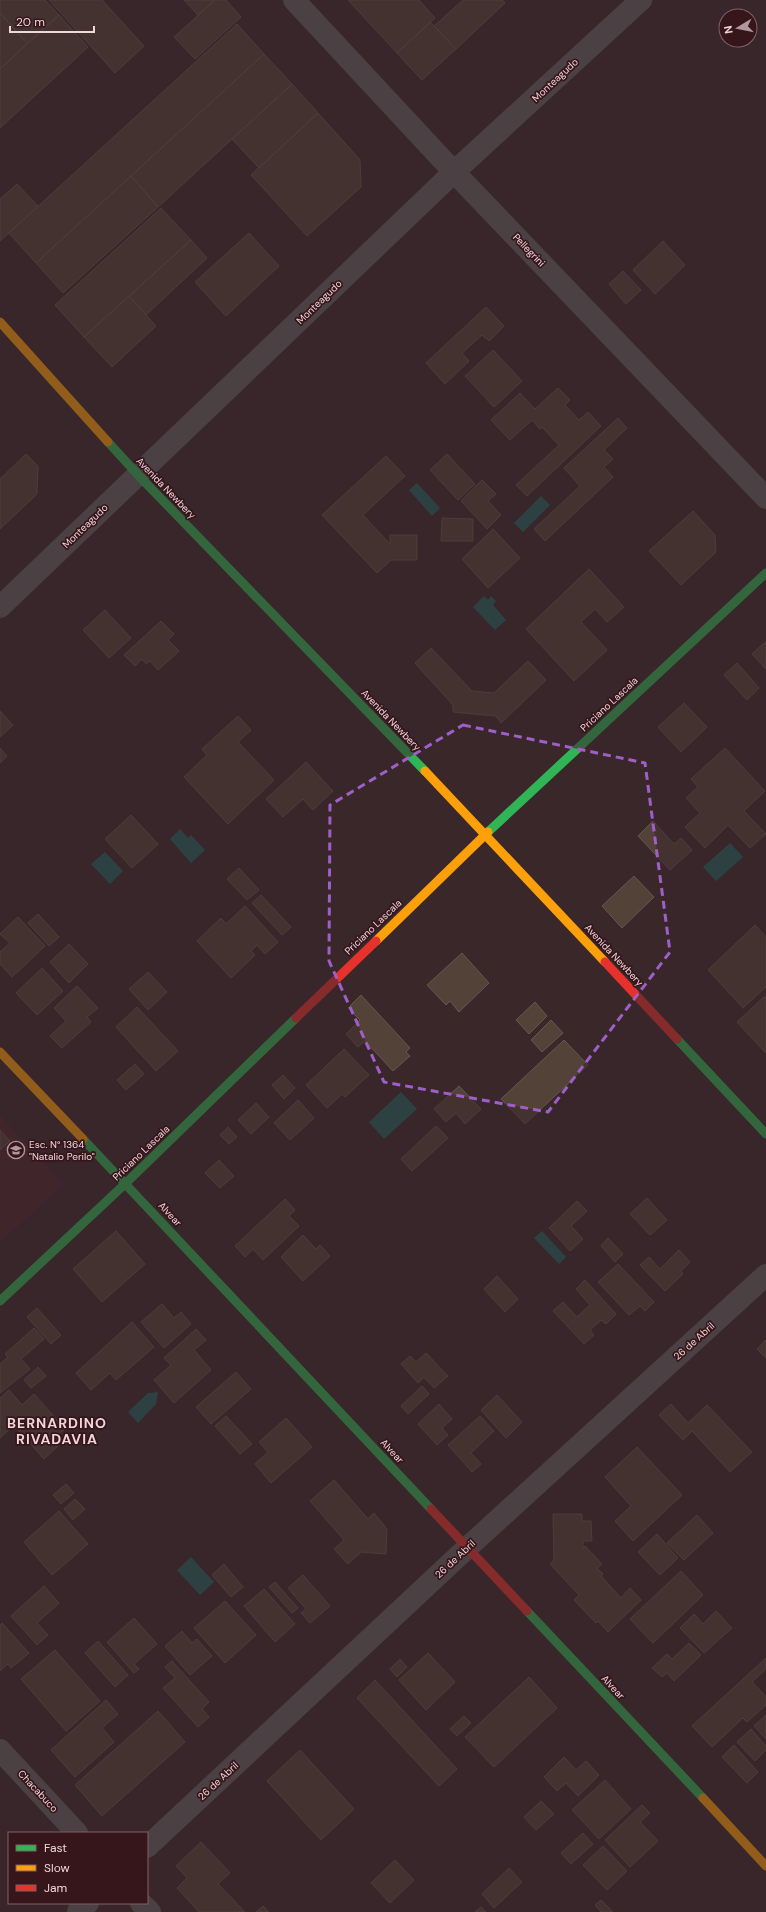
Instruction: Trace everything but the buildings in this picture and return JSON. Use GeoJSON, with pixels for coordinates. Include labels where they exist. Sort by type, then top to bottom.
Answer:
{"type":"FeatureCollection","features":[{"type":"Feature","properties":{"kind":"street","name":"Pellegrini"},"geometry":{"type":"LineString","coordinates":[[294,0],[454,172],[766,498]]}},
{"type":"Feature","properties":{"kind":"street","name":"Monteagudo"},"geometry":{"type":"LineString","coordinates":[[0,607],[139,476],[454,172],[641,0]]}},
{"type":"Feature","properties":{"kind":"street","name":"Avenida Newbery"},"geometry":{"type":"LineString","coordinates":[[0,322],[139,476],[486,834],[766,1134]]}},
{"type":"Feature","properties":{"kind":"street","name":"Priciano Lascala"},"geometry":{"type":"LineString","coordinates":[[0,1301],[126,1183],[486,834],[766,573]]}},
{"type":"Feature","properties":{"kind":"street","name":"Alvear"},"geometry":{"type":"LineString","coordinates":[[0,1052],[126,1183],[766,1866]]}},
{"type":"Feature","properties":{"kind":"street","name":"26 de Abril"},"geometry":{"type":"LineString","coordinates":[[148,1846],[467,1548],[766,1275]]}},
{"type":"Feature","properties":{"kind":"street","name":"Chacabuco"},"geometry":{"type":"LineString","coordinates":[[0,1750],[76,1832]]}},
{"type":"Feature","properties":{"kind":"street"},"geometry":{"type":"LineString","coordinates":[[78,1912],[87,1904]]}},
{"type":"Feature","properties":{"kind":"street"},"geometry":{"type":"LineString","coordinates":[[142,1904],[150,1912]]}},
{"type":"Feature","properties":{"kind":"highlighted area"},"geometry":{"type":"Polygon","coordinates":[[[463,725],[645,763],[670,952],[548,1112],[384,1082],[329,961],[330,805],[463,725]]]}},
{"type":"Feature","properties":{"kind":"shaded area","name":"Esc. N° 1364 \"Natalio Perilo\""},"geometry":{"type":"Polygon","coordinates":[[[0,1115],[63,1184],[0,1243],[0,1115]]]}},
{"type":"Feature","properties":{"kind":"water"},"geometry":{"type":"Polygon","coordinates":[[[417,483],[440,508],[432,516],[409,490],[417,483]]]}},
{"type":"Feature","properties":{"kind":"water"},"geometry":{"type":"Polygon","coordinates":[[[541,496],[550,505],[523,532],[514,523],[541,496]]]}},
{"type":"Feature","properties":{"kind":"water"},"geometry":{"type":"Polygon","coordinates":[[[484,596],[488,600],[491,596],[496,601],[493,605],[506,620],[495,630],[473,607],[484,596]]]}},
{"type":"Feature","properties":{"kind":"water"},"geometry":{"type":"Polygon","coordinates":[[[180,829],[188,838],[191,835],[205,850],[191,863],[170,839],[180,829]]]}},
{"type":"Feature","properties":{"kind":"water"},"geometry":{"type":"Polygon","coordinates":[[[730,843],[743,857],[716,881],[703,867],[730,843]]]}},
{"type":"Feature","properties":{"kind":"water"},"geometry":{"type":"Polygon","coordinates":[[[105,852],[123,871],[110,884],[91,864],[105,852]]]}},
{"type":"Feature","properties":{"kind":"water"},"geometry":{"type":"Polygon","coordinates":[[[401,1092],[417,1109],[384,1139],[369,1122],[401,1092]]]}},
{"type":"Feature","properties":{"kind":"water"},"geometry":{"type":"Polygon","coordinates":[[[542,1231],[566,1257],[559,1264],[534,1238],[542,1231]]]}},
{"type":"Feature","properties":{"kind":"water"},"geometry":{"type":"Polygon","coordinates":[[[158,1392],[156,1404],[138,1423],[128,1412],[148,1393],[158,1392]]]}},
{"type":"Feature","properties":{"kind":"water"},"geometry":{"type":"Polygon","coordinates":[[[191,1557],[214,1582],[200,1595],[177,1570],[191,1557]]]}},
{"type":"Feature","properties":{"kind":"traffic: fast"},"geometry":{"type":"LineString","coordinates":[[108,442],[139,476],[425,771]]}},
{"type":"Feature","properties":{"kind":"traffic: fast"},"geometry":{"type":"LineString","coordinates":[[488,832],[766,573]]}},
{"type":"Feature","properties":{"kind":"traffic: fast"},"geometry":{"type":"LineString","coordinates":[[0,1301],[126,1183],[296,1018]]}},
{"type":"Feature","properties":{"kind":"traffic: fast"},"geometry":{"type":"LineString","coordinates":[[677,1039],[766,1134]]}},
{"type":"Feature","properties":{"kind":"traffic: fast"},"geometry":{"type":"LineString","coordinates":[[83,1139],[431,1509]]}},
{"type":"Feature","properties":{"kind":"traffic: fast"},"geometry":{"type":"LineString","coordinates":[[527,1611],[703,1798]]}},
{"type":"Feature","properties":{"kind":"traffic: slow"},"geometry":{"type":"LineString","coordinates":[[0,322],[108,442]]}},
{"type":"Feature","properties":{"kind":"traffic: slow"},"geometry":{"type":"LineString","coordinates":[[425,771],[605,962]]}},
{"type":"Feature","properties":{"kind":"traffic: slow"},"geometry":{"type":"LineString","coordinates":[[376,941],[488,832]]}},
{"type":"Feature","properties":{"kind":"traffic: slow"},"geometry":{"type":"LineString","coordinates":[[0,1052],[83,1139]]}},
{"type":"Feature","properties":{"kind":"traffic: slow"},"geometry":{"type":"LineString","coordinates":[[703,1798],[766,1866]]}},
{"type":"Feature","properties":{"kind":"traffic: jam"},"geometry":{"type":"LineString","coordinates":[[296,1018],[376,941]]}},
{"type":"Feature","properties":{"kind":"traffic: jam"},"geometry":{"type":"LineString","coordinates":[[605,962],[677,1039]]}},
{"type":"Feature","properties":{"kind":"traffic: jam"},"geometry":{"type":"LineString","coordinates":[[431,1509],[527,1611]]}},
{"type":"Feature","properties":{"kind":"place","name":"Esc. N° 1364 \"Natalio Perilo\""},"geometry":{"type":"Point","coordinates":[16,1150]}},
{"type":"Feature","properties":{"kind":"district","name":"BERNARDINO RIVADAVIA"},"geometry":{"type":"Point","coordinates":[57,1432]}}]}
